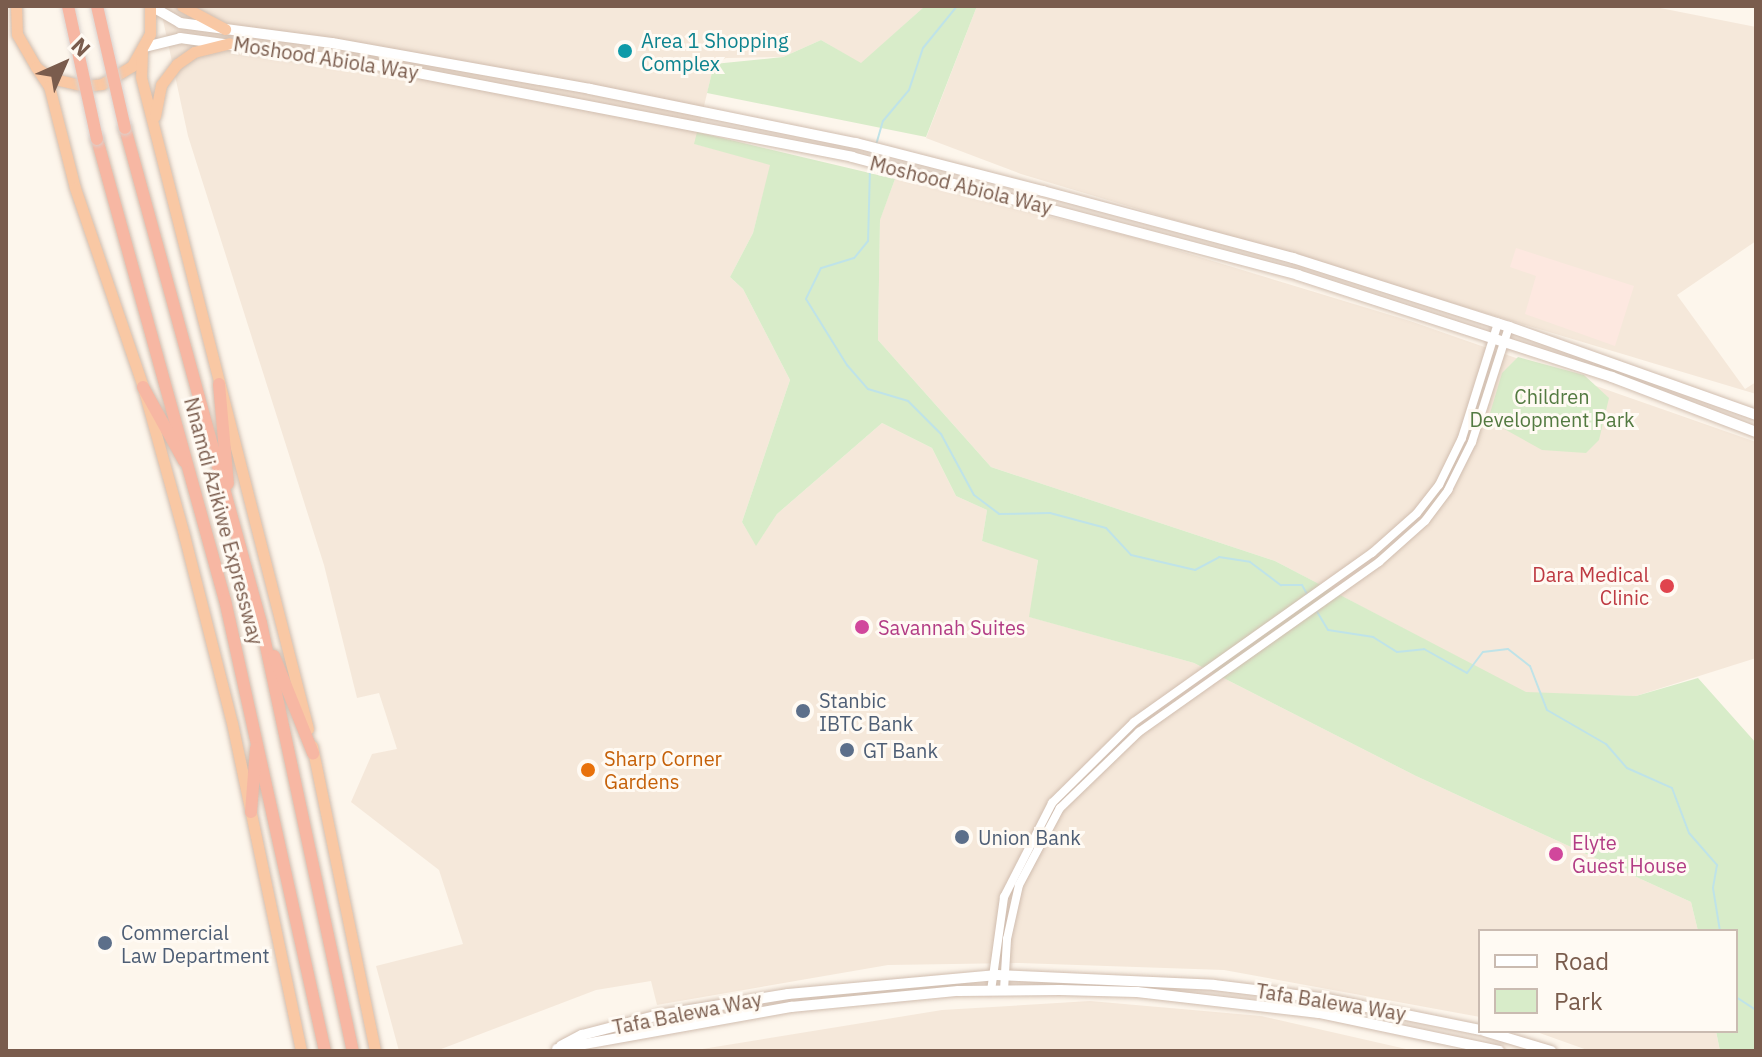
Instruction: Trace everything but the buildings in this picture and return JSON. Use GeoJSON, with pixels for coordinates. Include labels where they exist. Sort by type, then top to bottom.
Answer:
{"type":"FeatureCollection","features":[{"type":"Feature","properties":{"kind":"highway","name":"Nnamdi Azikiwe Expressway"},"geometry":{"type":"LineString","coordinates":[[16,6],[17,34],[49,86],[75,188],[143,387],[251,812],[301,1051]]}},
{"type":"Feature","properties":{"kind":"highway","name":"Nnamdi Azikiwe Expressway"},"geometry":{"type":"LineString","coordinates":[[68,6],[97,139],[196,483],[257,733],[325,1051]]}},
{"type":"Feature","properties":{"kind":"highway","name":"Nnamdi Azikiwe Expressway"},"geometry":{"type":"LineString","coordinates":[[97,6],[125,128],[261,623],[353,1051]]}},
{"type":"Feature","properties":{"kind":"highway","name":"Nnamdi Azikiwe Expressway"},"geometry":{"type":"LineString","coordinates":[[151,6],[141,77],[155,121],[313,753],[375,1051]]}},
{"type":"Feature","properties":{"kind":"highway"},"geometry":{"type":"LineString","coordinates":[[182,6],[225,29]]}},
{"type":"Feature","properties":{"kind":"highway"},"geometry":{"type":"LineString","coordinates":[[155,121],[161,85],[177,64],[194,52],[229,43]]}},
{"type":"Feature","properties":{"kind":"highway"},"geometry":{"type":"LineString","coordinates":[[36,67],[67,84],[102,84],[118,77],[144,50]]}},
{"type":"Feature","properties":{"kind":"highway"},"geometry":{"type":"LineString","coordinates":[[219,384],[230,511]]}},
{"type":"Feature","properties":{"kind":"highway"},"geometry":{"type":"LineString","coordinates":[[143,387],[196,483]]}},
{"type":"Feature","properties":{"kind":"highway"},"geometry":{"type":"LineString","coordinates":[[261,623],[313,753]]}},
{"type":"Feature","properties":{"kind":"highway"},"geometry":{"type":"LineString","coordinates":[[251,812],[257,733]]}},
{"type":"Feature","properties":{"kind":"main road","name":"Moshood Abiola Way"},"geometry":{"type":"LineString","coordinates":[[151,6],[173,21],[439,61],[856,143],[1227,240],[1504,325],[1756,415]]}},
{"type":"Feature","properties":{"kind":"main road","name":"Moshood Abiola Way"},"geometry":{"type":"LineString","coordinates":[[144,50],[171,38],[229,43],[593,104],[852,157],[1240,258],[1499,339],[1756,432]]}},
{"type":"Feature","properties":{"kind":"main road","name":"Tafa Balewa Way"},"geometry":{"type":"LineString","coordinates":[[555,1050],[582,1035],[659,1015],[860,985],[991,976],[1214,985],[1322,998],[1478,1029]]}},
{"type":"Feature","properties":{"kind":"main road","name":"Tafa Balewa Way"},"geometry":{"type":"LineString","coordinates":[[555,1050],[791,1007],[1004,990],[1137,992],[1226,1001],[1378,1023],[1499,1051]]}},
{"type":"Feature","properties":{"kind":"main road","name":"Tafa Balewa Way"},"geometry":{"type":"LineString","coordinates":[[1492,1033],[1551,1051]]}},
{"type":"Feature","properties":{"kind":"street"},"geometry":{"type":"LineString","coordinates":[[991,991],[1004,897],[1052,803],[1134,722],[1393,536],[1439,485],[1462,438],[1504,325]]}},
{"type":"Feature","properties":{"kind":"street"},"geometry":{"type":"LineString","coordinates":[[1004,990],[1019,885],[1060,808],[1139,732],[1400,544],[1448,490],[1472,442],[1499,339]]}},
{"type":"Feature","properties":{"kind":"shaded area"},"geometry":{"type":"Polygon","coordinates":[[[160,6],[925,6],[861,64],[821,40],[783,57],[726,58],[714,64],[695,144],[771,164],[753,233],[730,277],[743,289],[790,380],[742,522],[756,545],[777,514],[882,423],[932,448],[956,496],[987,510],[982,541],[1038,559],[1030,617],[1194,663],[1416,776],[1691,902],[1698,929],[1478,929],[1478,1017],[1224,970],[1019,963],[888,965],[657,1005],[651,981],[596,990],[436,1051],[399,1051],[376,966],[463,944],[439,870],[351,802],[372,754],[397,749],[379,693],[357,698],[324,565],[188,136],[160,6]]]}},
{"type":"Feature","properties":{"kind":"shaded area"},"geometry":{"type":"Polygon","coordinates":[[[977,6],[1650,6],[1756,27],[1756,241],[1677,295],[1745,389],[1756,382],[1756,394],[1021,174],[926,138],[977,6]]]}},
{"type":"Feature","properties":{"kind":"shaded area"},"geometry":{"type":"Polygon","coordinates":[[[895,179],[1137,238],[1410,321],[1756,442],[1756,658],[1636,696],[1526,693],[1275,561],[991,467],[878,340],[880,219],[895,179]]]}},
{"type":"Feature","properties":{"kind":"shaded area"},"geometry":{"type":"Polygon","coordinates":[[[1516,248],[1634,286],[1615,346],[1525,314],[1536,276],[1510,267],[1516,248]]]}},
{"type":"Feature","properties":{"kind":"shaded area"},"geometry":{"type":"Polygon","coordinates":[[[1090,1001],[1261,1016],[1415,1051],[690,1051],[942,1010],[1090,1001]]]}},
{"type":"Feature","properties":{"kind":"shaded area"},"geometry":{"type":"Polygon","coordinates":[[[1540,1033],[1716,1033],[1720,1051],[1590,1051],[1540,1033]]]}},
{"type":"Feature","properties":{"kind":"green space"},"geometry":{"type":"Polygon","coordinates":[[[925,6],[977,6],[926,137],[707,93],[714,64],[783,57],[821,40],[861,63],[925,6]]]}},
{"type":"Feature","properties":{"kind":"green space"},"geometry":{"type":"Polygon","coordinates":[[[697,132],[895,179],[880,220],[878,340],[991,467],[1275,561],[1526,692],[1636,696],[1698,678],[1756,743],[1756,1051],[1720,1051],[1716,1033],[1738,1033],[1738,929],[1698,929],[1691,902],[1416,776],[1194,663],[1029,617],[1038,560],[982,541],[987,510],[956,496],[932,448],[882,423],[777,514],[756,546],[742,522],[790,380],[743,289],[730,277],[753,233],[770,165],[694,144],[697,132]]]}},
{"type":"Feature","properties":{"kind":"green space","name":"Children Development Park"},"geometry":{"type":"Polygon","coordinates":[[[1518,357],[1584,375],[1609,398],[1599,440],[1586,453],[1542,450],[1488,420],[1502,373],[1518,357]]]}},
{"type":"Feature","properties":{"kind":"waterway"},"geometry":{"type":"LineString","coordinates":[[876,145],[883,121],[909,90],[923,48],[957,6]]}},
{"type":"Feature","properties":{"kind":"waterway"},"geometry":{"type":"LineString","coordinates":[[870,167],[868,241],[854,258],[821,268],[806,299],[847,365],[868,389],[908,401],[941,434],[974,495],[999,514],[1050,513],[1106,528],[1131,555],[1195,570],[1219,557],[1250,562],[1281,585],[1302,585],[1307,594]]}},
{"type":"Feature","properties":{"kind":"waterway"},"geometry":{"type":"LineString","coordinates":[[1316,610],[1328,630],[1373,637],[1397,652],[1424,649],[1467,673],[1483,652],[1508,649],[1530,666],[1547,710],[1606,744],[1627,768],[1672,788],[1689,833],[1717,865],[1713,888],[1720,929]]}},
{"type":"Feature","properties":{"kind":"waterway"},"geometry":{"type":"LineString","coordinates":[[1738,998],[1756,1010]]}},
{"type":"Feature","properties":{"kind":"place","name":"Area 1 Shopping Complex"},"geometry":{"type":"Point","coordinates":[625,51]}},
{"type":"Feature","properties":{"kind":"place","name":"Dara Medical Clinic"},"geometry":{"type":"Point","coordinates":[1667,586]}},
{"type":"Feature","properties":{"kind":"place","name":"Savannah Suites"},"geometry":{"type":"Point","coordinates":[862,627]}},
{"type":"Feature","properties":{"kind":"place","name":"Stanbic IBTC Bank"},"geometry":{"type":"Point","coordinates":[803,711]}},
{"type":"Feature","properties":{"kind":"place","name":"GT Bank"},"geometry":{"type":"Point","coordinates":[847,750]}},
{"type":"Feature","properties":{"kind":"place","name":"Sharp Corner Gardens"},"geometry":{"type":"Point","coordinates":[588,770]}},
{"type":"Feature","properties":{"kind":"place","name":"Union Bank"},"geometry":{"type":"Point","coordinates":[962,837]}},
{"type":"Feature","properties":{"kind":"place","name":"Elyte Guest House"},"geometry":{"type":"Point","coordinates":[1556,854]}},
{"type":"Feature","properties":{"kind":"place","name":"Commercial Law Department"},"geometry":{"type":"Point","coordinates":[105,943]}}]}
